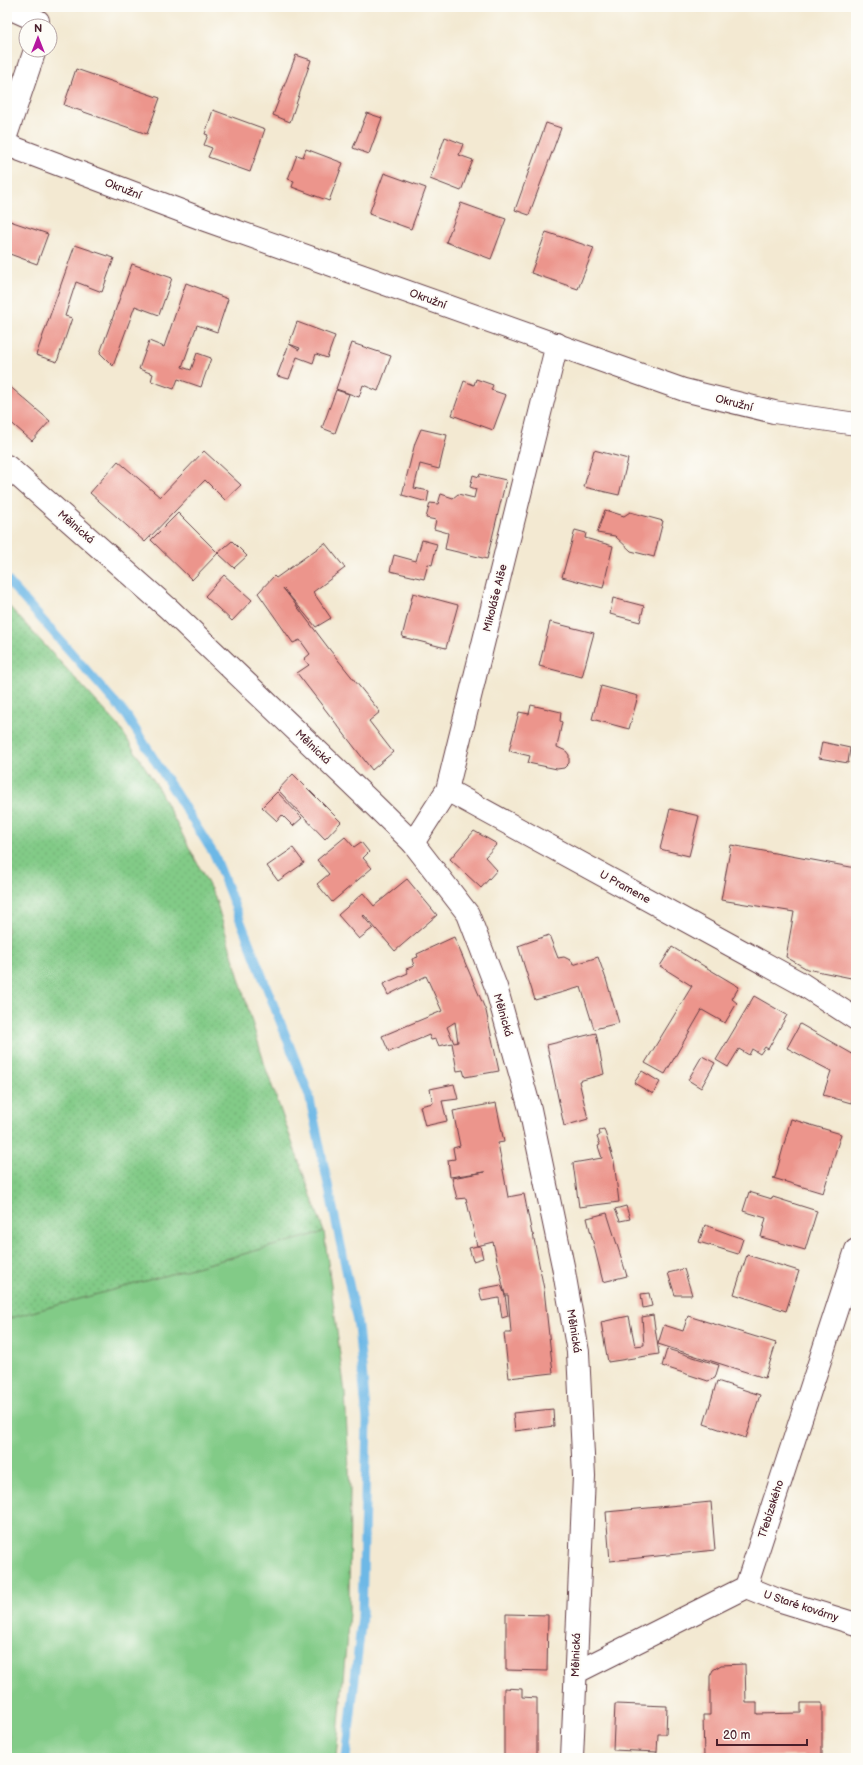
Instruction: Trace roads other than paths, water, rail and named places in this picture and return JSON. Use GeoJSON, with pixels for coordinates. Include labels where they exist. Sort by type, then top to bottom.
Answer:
{"type":"FeatureCollection","features":[{"type":"Feature","properties":{"kind":"street"},"geometry":{"type":"LineString","coordinates":[[7,7],[31,18]]}},
{"type":"Feature","properties":{"kind":"street"},"geometry":{"type":"LineString","coordinates":[[7,133],[32,58]]}},
{"type":"Feature","properties":{"kind":"street","name":"Okružní"},"geometry":{"type":"LineString","coordinates":[[7,145],[206,220],[684,390],[774,412],[856,424]]}},
{"type":"Feature","properties":{"kind":"street","name":"Mikoláše Alše"},"geometry":{"type":"LineString","coordinates":[[413,843],[448,790],[557,344]]}},
{"type":"Feature","properties":{"kind":"street","name":"Mělnická"},"geometry":{"type":"LineString","coordinates":[[7,466],[169,609],[413,843],[468,914],[496,987],[530,1109],[563,1266],[578,1352],[584,1476],[572,1758]]}},
{"type":"Feature","properties":{"kind":"street","name":"U Pramene"},"geometry":{"type":"LineString","coordinates":[[448,790],[802,984],[856,1019]]}},
{"type":"Feature","properties":{"kind":"street","name":"Třebízského"},"geometry":{"type":"LineString","coordinates":[[746,1587],[856,1250]]}},
{"type":"Feature","properties":{"kind":"street"},"geometry":{"type":"LineString","coordinates":[[575,1672],[746,1587]]}},
{"type":"Feature","properties":{"kind":"street","name":"U Staré kovárny"},"geometry":{"type":"LineString","coordinates":[[746,1587],[778,1600],[856,1624]]}},
{"type":"Feature","properties":{"kind":"waterway"},"geometry":{"type":"LineString","coordinates":[[7,580],[127,716],[215,856],[309,1095],[358,1326],[367,1421],[362,1616],[346,1758]]}}]}
